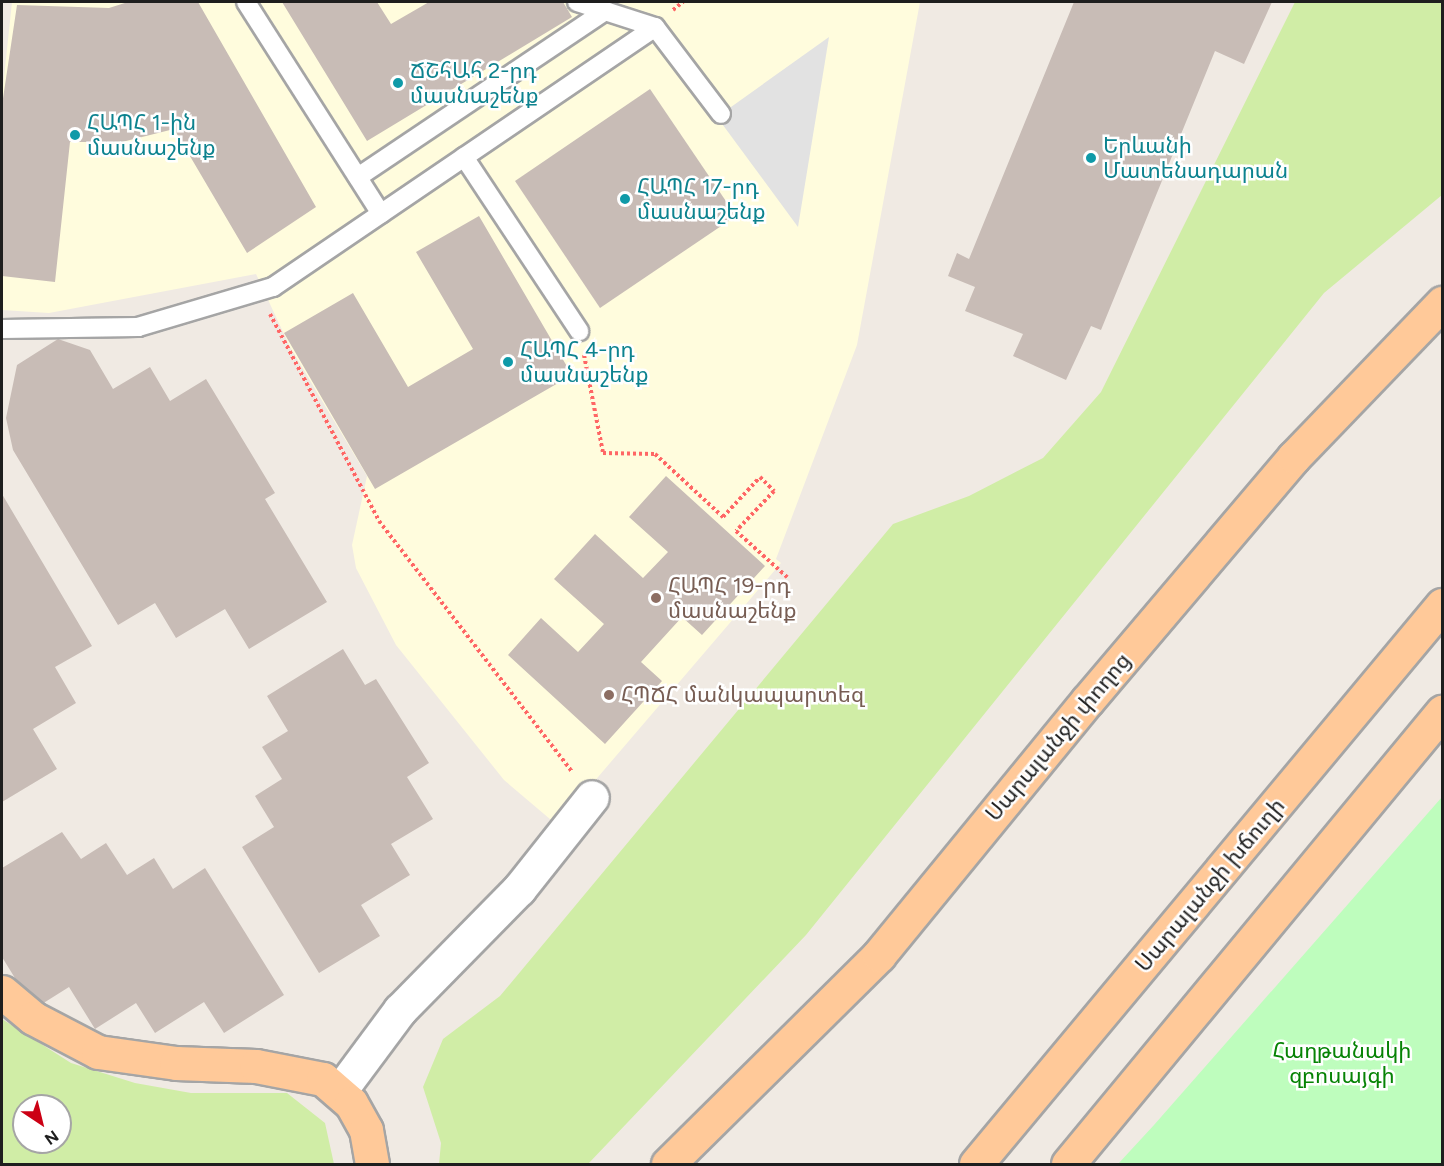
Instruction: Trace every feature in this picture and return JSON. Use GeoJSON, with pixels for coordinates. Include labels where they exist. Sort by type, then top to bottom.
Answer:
{"type":"FeatureCollection","features":[{"type":"Feature","properties":{"kind":"main road","name":"Սարալանջի փողոց"},"geometry":{"type":"LineString","coordinates":[[668,1164],[879,955],[1079,710],[1294,457],[1443,303]]}},
{"type":"Feature","properties":{"kind":"main road","name":"Սարալանջի խճուղի"},"geometry":{"type":"LineString","coordinates":[[976,1164],[1443,605]]}},
{"type":"Feature","properties":{"kind":"main road"},"geometry":{"type":"LineString","coordinates":[[1068,1164],[1443,712]]}},
{"type":"Feature","properties":{"kind":"main road"},"geometry":{"type":"LineString","coordinates":[[2,992],[33,1018],[98,1052],[176,1063],[256,1066],[323,1079],[351,1102],[366,1130],[372,1164]]}},
{"type":"Feature","properties":{"kind":"street"},"geometry":{"type":"LineString","coordinates":[[339,1092],[400,1011],[519,889],[592,797]]}},
{"type":"Feature","properties":{"kind":"lane"},"geometry":{"type":"LineString","coordinates":[[246,2],[381,214]]}},
{"type":"Feature","properties":{"kind":"lane"},"geometry":{"type":"LineString","coordinates":[[577,2],[655,27],[721,114]]}},
{"type":"Feature","properties":{"kind":"lane"},"geometry":{"type":"LineString","coordinates":[[358,177],[605,11]]}},
{"type":"Feature","properties":{"kind":"lane"},"geometry":{"type":"LineString","coordinates":[[2,329],[138,327],[273,287],[655,27]]}},
{"type":"Feature","properties":{"kind":"lane"},"geometry":{"type":"LineString","coordinates":[[464,157],[579,331]]}},
{"type":"Feature","properties":{"kind":"path"},"geometry":{"type":"LineString","coordinates":[[258,292],[379,521],[592,797]]}},
{"type":"Feature","properties":{"kind":"path"},"geometry":{"type":"LineString","coordinates":[[579,331],[603,453],[655,454],[723,517],[760,477],[774,491],[736,531],[787,577]]}},
{"type":"Feature","properties":{"kind":"shaded area"},"geometry":{"type":"Polygon","coordinates":[[[12,2],[920,2],[857,345],[776,559],[781,563],[557,825],[504,780],[396,645],[356,568],[352,545],[367,476],[290,347],[256,274],[49,313],[2,310],[2,96],[12,2]]]}},
{"type":"Feature","properties":{"kind":"shaded area"},"geometry":{"type":"Polygon","coordinates":[[[829,37],[798,227],[717,117],[829,37]]]}},
{"type":"Feature","properties":{"kind":"green space"},"geometry":{"type":"Polygon","coordinates":[[[1295,2],[1442,2],[1442,195],[1324,293],[806,935],[588,1164],[439,1164],[441,1143],[423,1087],[443,1039],[500,996],[893,524],[969,496],[1043,458],[1101,392],[1295,2]]]}},
{"type":"Feature","properties":{"kind":"green space","name":"Հաղթանակի զբոսայգի"},"geometry":{"type":"Polygon","coordinates":[[[1442,797],[1442,1164],[1118,1164],[1154,1125],[1442,797]]]}},
{"type":"Feature","properties":{"kind":"green space"},"geometry":{"type":"Polygon","coordinates":[[[2,1019],[71,1063],[135,1083],[191,1093],[287,1093],[325,1123],[334,1164],[2,1164],[2,1019]]]}},
{"type":"Feature","properties":{"kind":"building","name":"ՀԱՊՀ 1-ին մասնաշենք"},"geometry":{"type":"Polygon","coordinates":[[[128,2],[198,2],[316,207],[247,253],[174,129],[122,142],[70,142],[55,282],[2,276],[2,105],[17,5],[109,8],[128,2]]]}},
{"type":"Feature","properties":{"kind":"building","name":"ՃՇհԱհ 2-րդ մասնաշենք"},"geometry":{"type":"Polygon","coordinates":[[[282,2],[377,2],[391,24],[429,2],[563,2],[572,17],[367,141],[282,2]]]}},
{"type":"Feature","properties":{"kind":"building","name":"Երևանի Մատենադարան"},"geometry":{"type":"Polygon","coordinates":[[[1074,2],[1272,2],[1244,64],[1215,51],[1101,330],[1091,326],[1066,380],[1013,356],[1023,334],[965,311],[975,287],[948,276],[957,253],[969,259],[1074,2]]]}},
{"type":"Feature","properties":{"kind":"building","name":"ՀԱՊՀ 17-րդ մասնաշենք"},"geometry":{"type":"Polygon","coordinates":[[[650,89],[736,216],[600,308],[515,181],[650,89]]]}},
{"type":"Feature","properties":{"kind":"building","name":"ՀԱՊՀ 4-րդ մասնաշենք"},"geometry":{"type":"Polygon","coordinates":[[[479,216],[572,375],[375,489],[284,333],[353,293],[408,387],[473,349],[416,252],[479,216]]]}},
{"type":"Feature","properties":{"kind":"building"},"geometry":{"type":"Polygon","coordinates":[[[58,339],[90,350],[113,389],[150,367],[170,401],[206,379],[275,493],[265,499],[327,602],[249,649],[225,609],[176,638],[155,603],[118,625],[13,450],[6,418],[17,365],[58,339]]]}},
{"type":"Feature","properties":{"kind":"building","name":"ՀԱՊՀ 19-րդ մասնաշենք"},"geometry":{"type":"Polygon","coordinates":[[[666,476],[765,566],[702,635],[682,617],[641,662],[662,681],[605,744],[508,655],[541,618],[578,652],[604,624],[554,579],[595,534],[643,578],[668,552],[629,517],[666,476]]]}},
{"type":"Feature","properties":{"kind":"building"},"geometry":{"type":"Polygon","coordinates":[[[2,494],[92,646],[55,667],[76,703],[33,729],[57,769],[2,802],[2,494]]]}},
{"type":"Feature","properties":{"kind":"building"},"geometry":{"type":"Polygon","coordinates":[[[343,649],[365,685],[376,679],[429,763],[407,777],[433,819],[391,844],[410,875],[361,905],[380,936],[319,973],[242,847],[274,827],[255,796],[282,779],[262,747],[288,731],[267,696],[343,649]]]}},
{"type":"Feature","properties":{"kind":"building"},"geometry":{"type":"Polygon","coordinates":[[[62,832],[81,859],[106,843],[127,875],[154,858],[173,889],[205,868],[284,995],[224,1033],[204,1002],[155,1033],[136,1003],[95,1029],[69,987],[34,1009],[2,957],[2,868],[62,832]]]}},
{"type":"Feature","properties":{"kind":"place","name":"ՃՇհԱհ 2-րդ մասնաշենք"},"geometry":{"type":"Point","coordinates":[398,83]}},
{"type":"Feature","properties":{"kind":"place","name":"ՀԱՊՀ 1-ին մասնաշենք"},"geometry":{"type":"Point","coordinates":[75,135]}},
{"type":"Feature","properties":{"kind":"place","name":"Երևանի Մատենադարան"},"geometry":{"type":"Point","coordinates":[1091,158]}},
{"type":"Feature","properties":{"kind":"place","name":"ՀԱՊՀ 17-րդ մասնաշենք"},"geometry":{"type":"Point","coordinates":[625,199]}},
{"type":"Feature","properties":{"kind":"place","name":"ՀԱՊՀ 4-րդ մասնաշենք"},"geometry":{"type":"Point","coordinates":[508,362]}},
{"type":"Feature","properties":{"kind":"place","name":"ՀԱՊՀ 19-րդ մասնաշենք"},"geometry":{"type":"Point","coordinates":[656,598]}},
{"type":"Feature","properties":{"kind":"place","name":"ՀՊՃՀ մանկապարտեզ"},"geometry":{"type":"Point","coordinates":[609,695]}}]}
